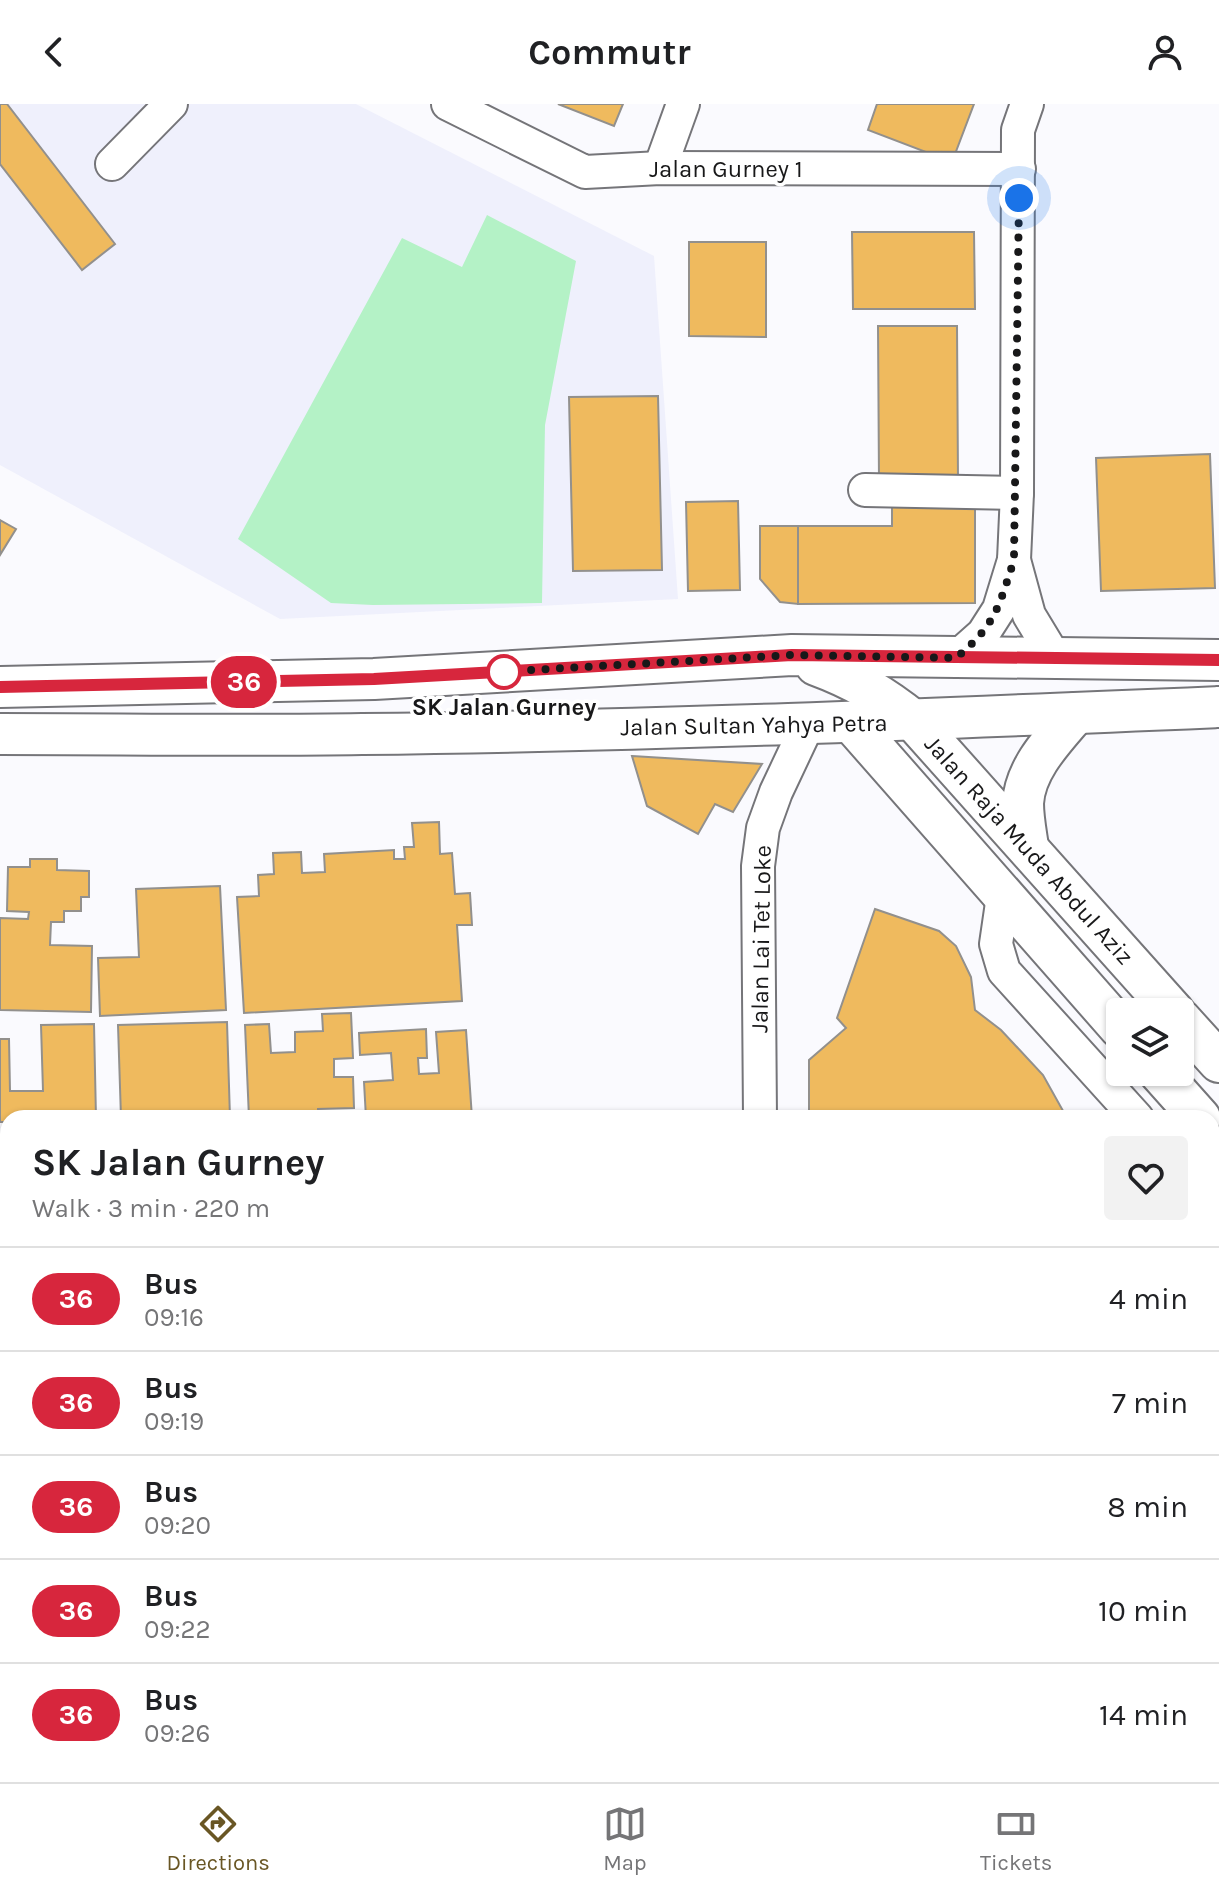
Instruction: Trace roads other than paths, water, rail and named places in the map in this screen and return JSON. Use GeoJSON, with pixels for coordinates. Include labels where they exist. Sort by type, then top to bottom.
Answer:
{"type":"FeatureCollection","features":[{"type":"Feature","properties":{"kind":"main road"},"geometry":{"type":"LineString","coordinates":[[0,687],[374,679],[792,655],[1219,660]]}},
{"type":"Feature","properties":{"kind":"main road","name":"Jalan Raja Muda Abdul Aziz"},"geometry":{"type":"LineString","coordinates":[[792,655],[856,680],[914,721],[1162,998]]}},
{"type":"Feature","properties":{"kind":"main road","name":"Jalan Sultan Yahya Petra"},"geometry":{"type":"LineString","coordinates":[[0,734],[375,734],[914,721],[1219,707]]}},
{"type":"Feature","properties":{"kind":"main road"},"geometry":{"type":"LineString","coordinates":[[1028,847],[1023,802],[1030,775],[1045,750],[1076,713]]}},
{"type":"Feature","properties":{"kind":"main road","name":"Jalan Raja Muda Abdul Aziz"},"geometry":{"type":"LineString","coordinates":[[851,722],[1106,1012]]}},
{"type":"Feature","properties":{"kind":"main road"},"geometry":{"type":"LineString","coordinates":[[1194,1034],[1219,1062]]}},
{"type":"Feature","properties":{"kind":"main road"},"geometry":{"type":"LineString","coordinates":[[1171,1086],[1193,1110]]}},
{"type":"Feature","properties":{"kind":"street"},"geometry":{"type":"LineString","coordinates":[[112,164],[171,104]]}},
{"type":"Feature","properties":{"kind":"street","name":"Jalan Gurney 1"},"geometry":{"type":"LineString","coordinates":[[448,104],[585,172],[660,168],[1019,169]]}},
{"type":"Feature","properties":{"kind":"street"},"geometry":{"type":"LineString","coordinates":[[660,168],[683,104]]}},
{"type":"Feature","properties":{"kind":"street"},"geometry":{"type":"LineString","coordinates":[[956,658],[983,634],[999,609],[1014,560],[1018,130],[1027,104]]}},
{"type":"Feature","properties":{"kind":"street"},"geometry":{"type":"LineString","coordinates":[[865,490],[1017,493]]}},
{"type":"Feature","properties":{"kind":"street"},"geometry":{"type":"LineString","coordinates":[[1014,560],[1029,615],[1055,658]]}},
{"type":"Feature","properties":{"kind":"street","name":"Jalan Lai Tet Loke"},"geometry":{"type":"LineString","coordinates":[[760,1110],[758,866],[763,828],[776,792],[809,722]]}},
{"type":"Feature","properties":{"kind":"street"},"geometry":{"type":"LineString","coordinates":[[1003,896],[996,944],[1004,971],[1130,1110]]}},
{"type":"Feature","properties":{"kind":"place","name":"SK Jalan Gurney"},"geometry":{"type":"Point","coordinates":[504,672]}}]}
